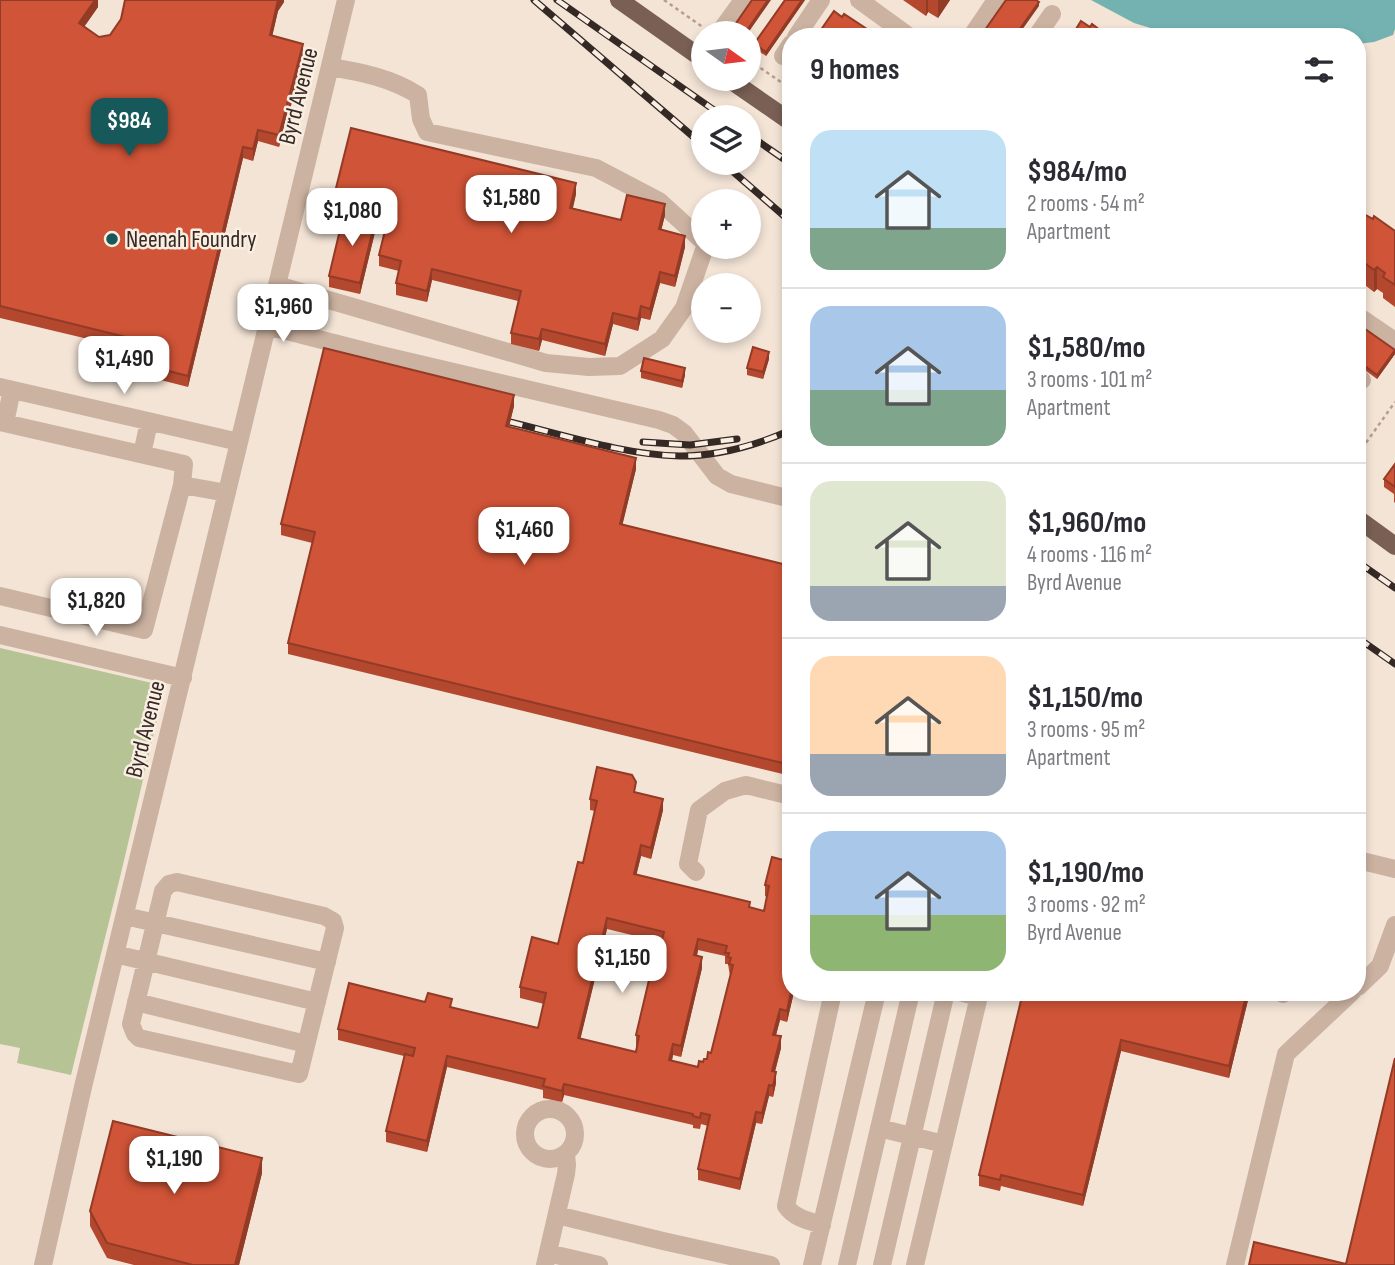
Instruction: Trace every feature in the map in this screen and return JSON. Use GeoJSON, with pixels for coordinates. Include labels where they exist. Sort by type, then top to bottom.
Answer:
{"type":"FeatureCollection","features":[{"type":"Feature","properties":{"kind":"main road"},"geometry":{"type":"LineString","coordinates":[[621,0],[691,50]]}},
{"type":"Feature","properties":{"kind":"main road"},"geometry":{"type":"LineString","coordinates":[[746,91],[782,116]]}},
{"type":"Feature","properties":{"kind":"main road"},"geometry":{"type":"LineString","coordinates":[[1366,525],[1395,546]]}},
{"type":"Feature","properties":{"kind":"street","name":"Byrd Avenue"},"geometry":{"type":"LineString","coordinates":[[43,1265],[100,1016],[346,0]]}},
{"type":"Feature","properties":{"kind":"street"},"geometry":{"type":"LineString","coordinates":[[728,21],[743,0]]}},
{"type":"Feature","properties":{"kind":"street"},"geometry":{"type":"LineString","coordinates":[[802,28],[821,0]]}},
{"type":"Feature","properties":{"kind":"street"},"geometry":{"type":"LineString","coordinates":[[859,0],[898,28]]}},
{"type":"Feature","properties":{"kind":"street"},"geometry":{"type":"LineString","coordinates":[[977,28],[996,0]]}},
{"type":"Feature","properties":{"kind":"street"},"geometry":{"type":"LineString","coordinates":[[1042,28],[1052,14]]}},
{"type":"Feature","properties":{"kind":"street"},"geometry":{"type":"LineString","coordinates":[[330,67],[363,72],[403,85],[418,94],[421,119],[427,132],[596,168],[659,201],[691,230]]}},
{"type":"Feature","properties":{"kind":"street"},"geometry":{"type":"LineString","coordinates":[[277,285],[546,363],[620,366],[662,339],[684,308],[701,259]]}},
{"type":"Feature","properties":{"kind":"street"},"geometry":{"type":"LineString","coordinates":[[1366,321],[1395,341]]}},
{"type":"Feature","properties":{"kind":"street"},"geometry":{"type":"LineString","coordinates":[[267,326],[659,420],[684,433],[716,476],[731,484],[782,497]]}},
{"type":"Feature","properties":{"kind":"street"},"geometry":{"type":"LineString","coordinates":[[0,596],[144,630],[182,485],[184,464],[3,423],[6,389],[239,442]]}},
{"type":"Feature","properties":{"kind":"street"},"geometry":{"type":"LineString","coordinates":[[142,454],[149,422]]}},
{"type":"Feature","properties":{"kind":"street"},"geometry":{"type":"LineString","coordinates":[[182,485],[227,493]]}},
{"type":"Feature","properties":{"kind":"street"},"geometry":{"type":"LineString","coordinates":[[0,635],[183,678]]}},
{"type":"Feature","properties":{"kind":"street"},"geometry":{"type":"LineString","coordinates":[[696,872],[688,864],[699,810],[725,791],[746,785],[782,794]]}},
{"type":"Feature","properties":{"kind":"street"},"geometry":{"type":"LineString","coordinates":[[1366,862],[1395,869]]}},
{"type":"Feature","properties":{"kind":"street"},"geometry":{"type":"LineString","coordinates":[[177,882],[324,916],[332,921],[335,928],[299,1074],[139,1038],[135,1034],[131,1024],[154,922],[163,891],[169,884],[177,882]]}},
{"type":"Feature","properties":{"kind":"street"},"geometry":{"type":"LineString","coordinates":[[125,916],[327,962]]}},
{"type":"Feature","properties":{"kind":"street"},"geometry":{"type":"LineString","coordinates":[[1366,980],[1380,967],[1395,925]]}},
{"type":"Feature","properties":{"kind":"street"},"geometry":{"type":"LineString","coordinates":[[116,954],[317,1002]]}},
{"type":"Feature","properties":{"kind":"street"},"geometry":{"type":"LineString","coordinates":[[822,1225],[796,1216],[786,1206],[831,1001]]}},
{"type":"Feature","properties":{"kind":"street"},"geometry":{"type":"LineString","coordinates":[[813,1265],[875,1001]]}},
{"type":"Feature","properties":{"kind":"street"},"geometry":{"type":"LineString","coordinates":[[847,1265],[909,1001]]}},
{"type":"Feature","properties":{"kind":"street"},"geometry":{"type":"LineString","coordinates":[[882,1265],[944,1001]]}},
{"type":"Feature","properties":{"kind":"street"},"geometry":{"type":"LineString","coordinates":[[915,1265],[978,1001]]}},
{"type":"Feature","properties":{"kind":"street"},"geometry":{"type":"LineString","coordinates":[[1235,1265],[1286,1054],[1342,1001]]}},
{"type":"Feature","properties":{"kind":"street"},"geometry":{"type":"LineString","coordinates":[[136,1002],[306,1044]]}},
{"type":"Feature","properties":{"kind":"street"},"geometry":{"type":"LineString","coordinates":[[100,1016],[131,1024]]}},
{"type":"Feature","properties":{"kind":"street"},"geometry":{"type":"LineString","coordinates":[[880,1128],[944,1144]]}},
{"type":"Feature","properties":{"kind":"street"},"geometry":{"type":"LineString","coordinates":[[566,1154],[567,1166],[547,1259],[598,1265]]}},
{"type":"Feature","properties":{"kind":"street"},"geometry":{"type":"LineString","coordinates":[[556,1215],[771,1265]]}},
{"type":"Feature","properties":{"kind":"path"},"geometry":{"type":"LineString","coordinates":[[664,0],[694,21]]}},
{"type":"Feature","properties":{"kind":"path"},"geometry":{"type":"LineString","coordinates":[[761,68],[782,83]]}},
{"type":"Feature","properties":{"kind":"path"},"geometry":{"type":"LineString","coordinates":[[1366,443],[1395,402]]}},
{"type":"Feature","properties":{"kind":"green space"},"geometry":{"type":"Polygon","coordinates":[[[0,648],[165,686],[71,1075],[17,1063],[20,1048],[0,1044],[0,648]]]}},
{"type":"Feature","properties":{"kind":"water"},"geometry":{"type":"Polygon","coordinates":[[[1091,0],[1395,0],[1393,35],[1366,43],[1366,28],[1150,28],[1134,23],[1091,0]]]}},
{"type":"Feature","properties":{"kind":"building","name":"Neenah Foundry"},"geometry":{"type":"Polygon","coordinates":[[[0,0],[95,0],[79,23],[99,37],[110,35],[121,19],[125,0],[278,0],[270,35],[303,44],[279,135],[258,130],[253,149],[243,147],[188,376],[149,366],[154,344],[0,306],[0,0]]]}},
{"type":"Feature","properties":{"kind":"building"},"geometry":{"type":"Polygon","coordinates":[[[752,0],[768,0],[753,21],[738,21],[752,0]]]}},
{"type":"Feature","properties":{"kind":"building"},"geometry":{"type":"Polygon","coordinates":[[[785,0],[802,0],[782,28],[766,52],[761,49],[761,34],[785,0]]]}},
{"type":"Feature","properties":{"kind":"building"},"geometry":{"type":"Polygon","coordinates":[[[1006,0],[1039,2],[1020,28],[986,28],[1006,0]]]}},
{"type":"Feature","properties":{"kind":"building"},"geometry":{"type":"Polygon","coordinates":[[[834,11],[842,17],[844,14],[865,28],[822,28],[834,11]]]}},
{"type":"Feature","properties":{"kind":"building"},"geometry":{"type":"Polygon","coordinates":[[[1081,21],[1097,28],[1077,28],[1081,21]]]}},
{"type":"Feature","properties":{"kind":"building"},"geometry":{"type":"Polygon","coordinates":[[[351,128],[576,183],[570,208],[621,220],[627,195],[665,204],[659,229],[685,236],[675,276],[660,272],[650,309],[641,306],[638,319],[613,313],[605,344],[542,329],[539,339],[511,333],[521,291],[432,269],[427,291],[396,283],[401,261],[379,255],[391,206],[335,192],[351,128]]]}},
{"type":"Feature","properties":{"kind":"building"},"geometry":{"type":"Polygon","coordinates":[[[344,213],[375,221],[360,283],[329,276],[344,213]]]}},
{"type":"Feature","properties":{"kind":"building"},"geometry":{"type":"Polygon","coordinates":[[[1366,215],[1373,219],[1374,216],[1395,231],[1395,285],[1383,277],[1385,273],[1377,267],[1374,270],[1366,264],[1366,215]]]}},
{"type":"Feature","properties":{"kind":"building"},"geometry":{"type":"Polygon","coordinates":[[[1366,330],[1395,350],[1377,375],[1366,367],[1366,330]]]}},
{"type":"Feature","properties":{"kind":"building"},"geometry":{"type":"Polygon","coordinates":[[[753,347],[769,352],[763,372],[747,368],[753,347]]]}},
{"type":"Feature","properties":{"kind":"building"},"geometry":{"type":"Polygon","coordinates":[[[324,348],[514,395],[506,426],[636,458],[620,524],[782,564],[782,763],[288,643],[315,532],[281,524],[324,348]]]}},
{"type":"Feature","properties":{"kind":"building"},"geometry":{"type":"Polygon","coordinates":[[[644,358],[685,368],[682,381],[641,371],[644,358]]]}},
{"type":"Feature","properties":{"kind":"building"},"geometry":{"type":"Polygon","coordinates":[[[1395,464],[1395,487],[1384,479],[1395,464]]]}},
{"type":"Feature","properties":{"kind":"building"},"geometry":{"type":"Polygon","coordinates":[[[597,767],[632,775],[636,782],[634,792],[663,799],[651,848],[641,845],[634,874],[750,902],[749,907],[764,911],[769,886],[765,885],[772,857],[782,860],[782,1001],[789,1001],[787,1011],[780,1009],[773,1035],[781,1036],[772,1071],[776,1072],[773,1086],[769,1085],[762,1113],[756,1112],[740,1179],[698,1169],[710,1115],[701,1113],[700,1118],[693,1114],[564,1084],[562,1091],[543,1086],[545,1079],[447,1056],[427,1141],[386,1131],[405,1054],[413,1056],[415,1048],[338,1029],[349,983],[425,1002],[428,993],[452,999],[450,1007],[538,1028],[546,993],[520,987],[532,937],[558,944],[578,862],[583,863],[597,801],[590,799],[597,767]],[[607,918],[578,1038],[636,1052],[639,1036],[636,1035],[657,946],[660,947],[664,932],[607,918]],[[698,939],[694,955],[702,957],[681,1046],[673,1044],[669,1060],[698,1067],[699,1061],[703,1062],[707,1059],[708,1052],[711,1053],[733,965],[729,964],[729,953],[725,953],[727,946],[698,939]]]}},
{"type":"Feature","properties":{"kind":"building"},"geometry":{"type":"Polygon","coordinates":[[[1021,1001],[1245,1001],[1229,1066],[1121,1040],[1083,1195],[1001,1175],[1000,1180],[979,1175],[1021,1001]]]}},
{"type":"Feature","properties":{"kind":"building"},"geometry":{"type":"Polygon","coordinates":[[[1395,1058],[1395,1265],[1249,1265],[1254,1242],[1346,1264],[1395,1058]]]}},
{"type":"Feature","properties":{"kind":"building"},"geometry":{"type":"Polygon","coordinates":[[[113,1121],[262,1158],[235,1265],[193,1265],[107,1243],[90,1211],[113,1121]]]}},
{"type":"Feature","properties":{"kind":"railway"},"geometry":{"type":"LineString","coordinates":[[534,0],[691,135]]}},
{"type":"Feature","properties":{"kind":"railway"},"geometry":{"type":"LineString","coordinates":[[557,0],[707,105]]}},
{"type":"Feature","properties":{"kind":"railway"},"geometry":{"type":"LineString","coordinates":[[761,143],[782,158]]}},
{"type":"Feature","properties":{"kind":"railway"},"geometry":{"type":"LineString","coordinates":[[737,175],[782,214]]}},
{"type":"Feature","properties":{"kind":"railway"},"geometry":{"type":"LineString","coordinates":[[510,422],[616,448],[680,456],[737,449],[782,433]]}},
{"type":"Feature","properties":{"kind":"railway"},"geometry":{"type":"LineString","coordinates":[[643,442],[690,445],[737,439]]}},
{"type":"Feature","properties":{"kind":"railway"},"geometry":{"type":"LineString","coordinates":[[1366,568],[1395,588]]}},
{"type":"Feature","properties":{"kind":"railway"},"geometry":{"type":"LineString","coordinates":[[1366,644],[1395,664]]}},
{"type":"Feature","properties":{"kind":"place","name":"Neenah Foundry"},"geometry":{"type":"Point","coordinates":[112,239]}}]}
